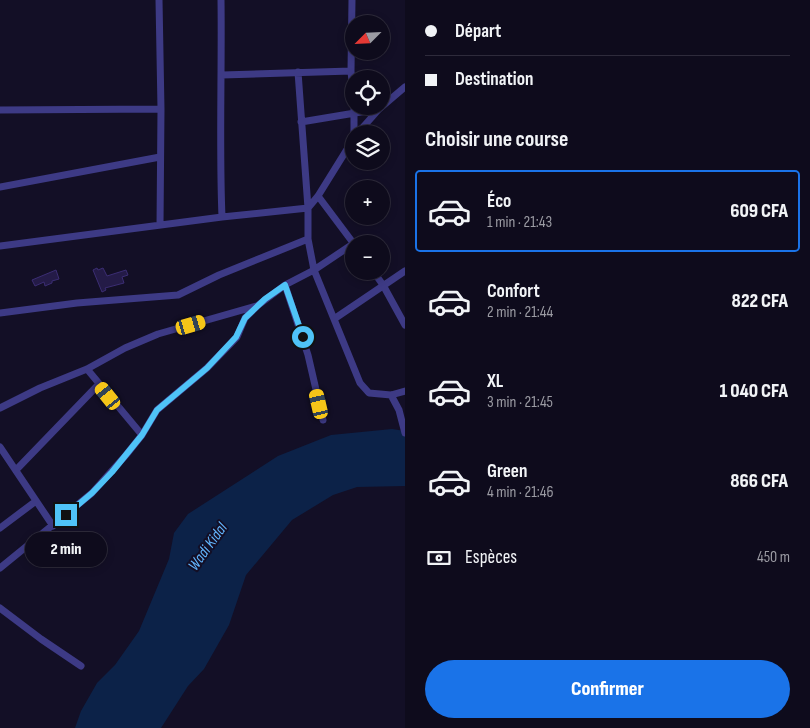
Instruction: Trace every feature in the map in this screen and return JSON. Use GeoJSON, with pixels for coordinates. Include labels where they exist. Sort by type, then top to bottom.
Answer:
{"type":"FeatureCollection","features":[{"type":"Feature","properties":{"kind":"street"},"geometry":{"type":"LineString","coordinates":[[159,0],[161,109],[160,225]]}},
{"type":"Feature","properties":{"kind":"street"},"geometry":{"type":"LineString","coordinates":[[221,0],[220,181],[222,217]]}},
{"type":"Feature","properties":{"kind":"street"},"geometry":{"type":"LineString","coordinates":[[351,70],[352,0]]}},
{"type":"Feature","properties":{"kind":"street"},"geometry":{"type":"LineString","coordinates":[[222,75],[345,71]]}},
{"type":"Feature","properties":{"kind":"street"},"geometry":{"type":"LineString","coordinates":[[298,72],[308,208],[308,239],[314,270],[360,383],[369,393],[390,395],[405,390]]}},
{"type":"Feature","properties":{"kind":"street"},"geometry":{"type":"LineString","coordinates":[[390,100],[405,87]]}},
{"type":"Feature","properties":{"kind":"street"},"geometry":{"type":"LineString","coordinates":[[0,110],[161,109]]}},
{"type":"Feature","properties":{"kind":"street"},"geometry":{"type":"LineString","coordinates":[[301,122],[345,110]]}},
{"type":"Feature","properties":{"kind":"street"},"geometry":{"type":"LineString","coordinates":[[365,125],[374,115]]}},
{"type":"Feature","properties":{"kind":"street"},"geometry":{"type":"LineString","coordinates":[[0,246],[222,217],[308,208],[318,196],[345,152]]}},
{"type":"Feature","properties":{"kind":"street"},"geometry":{"type":"LineString","coordinates":[[0,187],[160,157]]}},
{"type":"Feature","properties":{"kind":"street"},"geometry":{"type":"LineString","coordinates":[[318,196],[347,235]]}},
{"type":"Feature","properties":{"kind":"street"},"geometry":{"type":"LineString","coordinates":[[0,313],[77,303],[178,295],[308,239]]}},
{"type":"Feature","properties":{"kind":"street"},"geometry":{"type":"LineString","coordinates":[[0,568],[92,493],[142,435],[157,410],[207,368],[236,337],[245,318],[257,306],[285,285],[314,270],[345,250]]}},
{"type":"Feature","properties":{"kind":"street"},"geometry":{"type":"LineString","coordinates":[[334,319],[405,271]]}},
{"type":"Feature","properties":{"kind":"street"},"geometry":{"type":"LineString","coordinates":[[379,280],[405,325]]}},
{"type":"Feature","properties":{"kind":"street"},"geometry":{"type":"LineString","coordinates":[[285,285],[308,355],[323,420]]}},
{"type":"Feature","properties":{"kind":"street"},"geometry":{"type":"LineString","coordinates":[[0,408],[40,388],[88,369],[125,348],[158,334],[257,306]]}},
{"type":"Feature","properties":{"kind":"street"},"geometry":{"type":"LineString","coordinates":[[88,369],[142,435]]}},
{"type":"Feature","properties":{"kind":"street"},"geometry":{"type":"LineString","coordinates":[[16,470],[100,384]]}},
{"type":"Feature","properties":{"kind":"street"},"geometry":{"type":"LineString","coordinates":[[390,395],[399,410],[405,433]]}},
{"type":"Feature","properties":{"kind":"street"},"geometry":{"type":"LineString","coordinates":[[0,447],[53,526]]}},
{"type":"Feature","properties":{"kind":"street"},"geometry":{"type":"LineString","coordinates":[[0,528],[36,502]]}},
{"type":"Feature","properties":{"kind":"street"},"geometry":{"type":"LineString","coordinates":[[0,608],[81,666]]}},
{"type":"Feature","properties":{"kind":"water","name":"Wadi Kidal"},"geometry":{"type":"Polygon","coordinates":[[[392,429],[405,431],[405,486],[357,487],[333,495],[292,520],[246,575],[229,625],[204,669],[188,686],[161,728],[75,728],[81,711],[97,683],[115,665],[139,631],[169,559],[174,533],[188,514],[278,456],[331,435],[392,429]]]}},
{"type":"Feature","properties":{"kind":"building"},"geometry":{"type":"Polygon","coordinates":[[[97,268],[98,270],[103,268],[107,276],[126,270],[128,275],[122,277],[124,283],[105,288],[106,290],[102,292],[93,270],[97,268]]]}},
{"type":"Feature","properties":{"kind":"building"},"geometry":{"type":"Polygon","coordinates":[[[56,270],[59,279],[45,286],[44,282],[35,286],[32,280],[56,270]]]}},
{"type":"Feature","properties":{"kind":"building"},"geometry":{"type":"Polygon","coordinates":[[[49,535],[68,556],[79,549],[81,553],[65,564],[45,538],[49,535]]]}},
{"type":"Feature","properties":{"kind":"route"},"geometry":{"type":"LineString","coordinates":[[66,515],[92,493],[112,472],[142,435],[157,410],[207,368],[236,337],[245,318],[265,299],[285,285],[303,337]]}}]}
